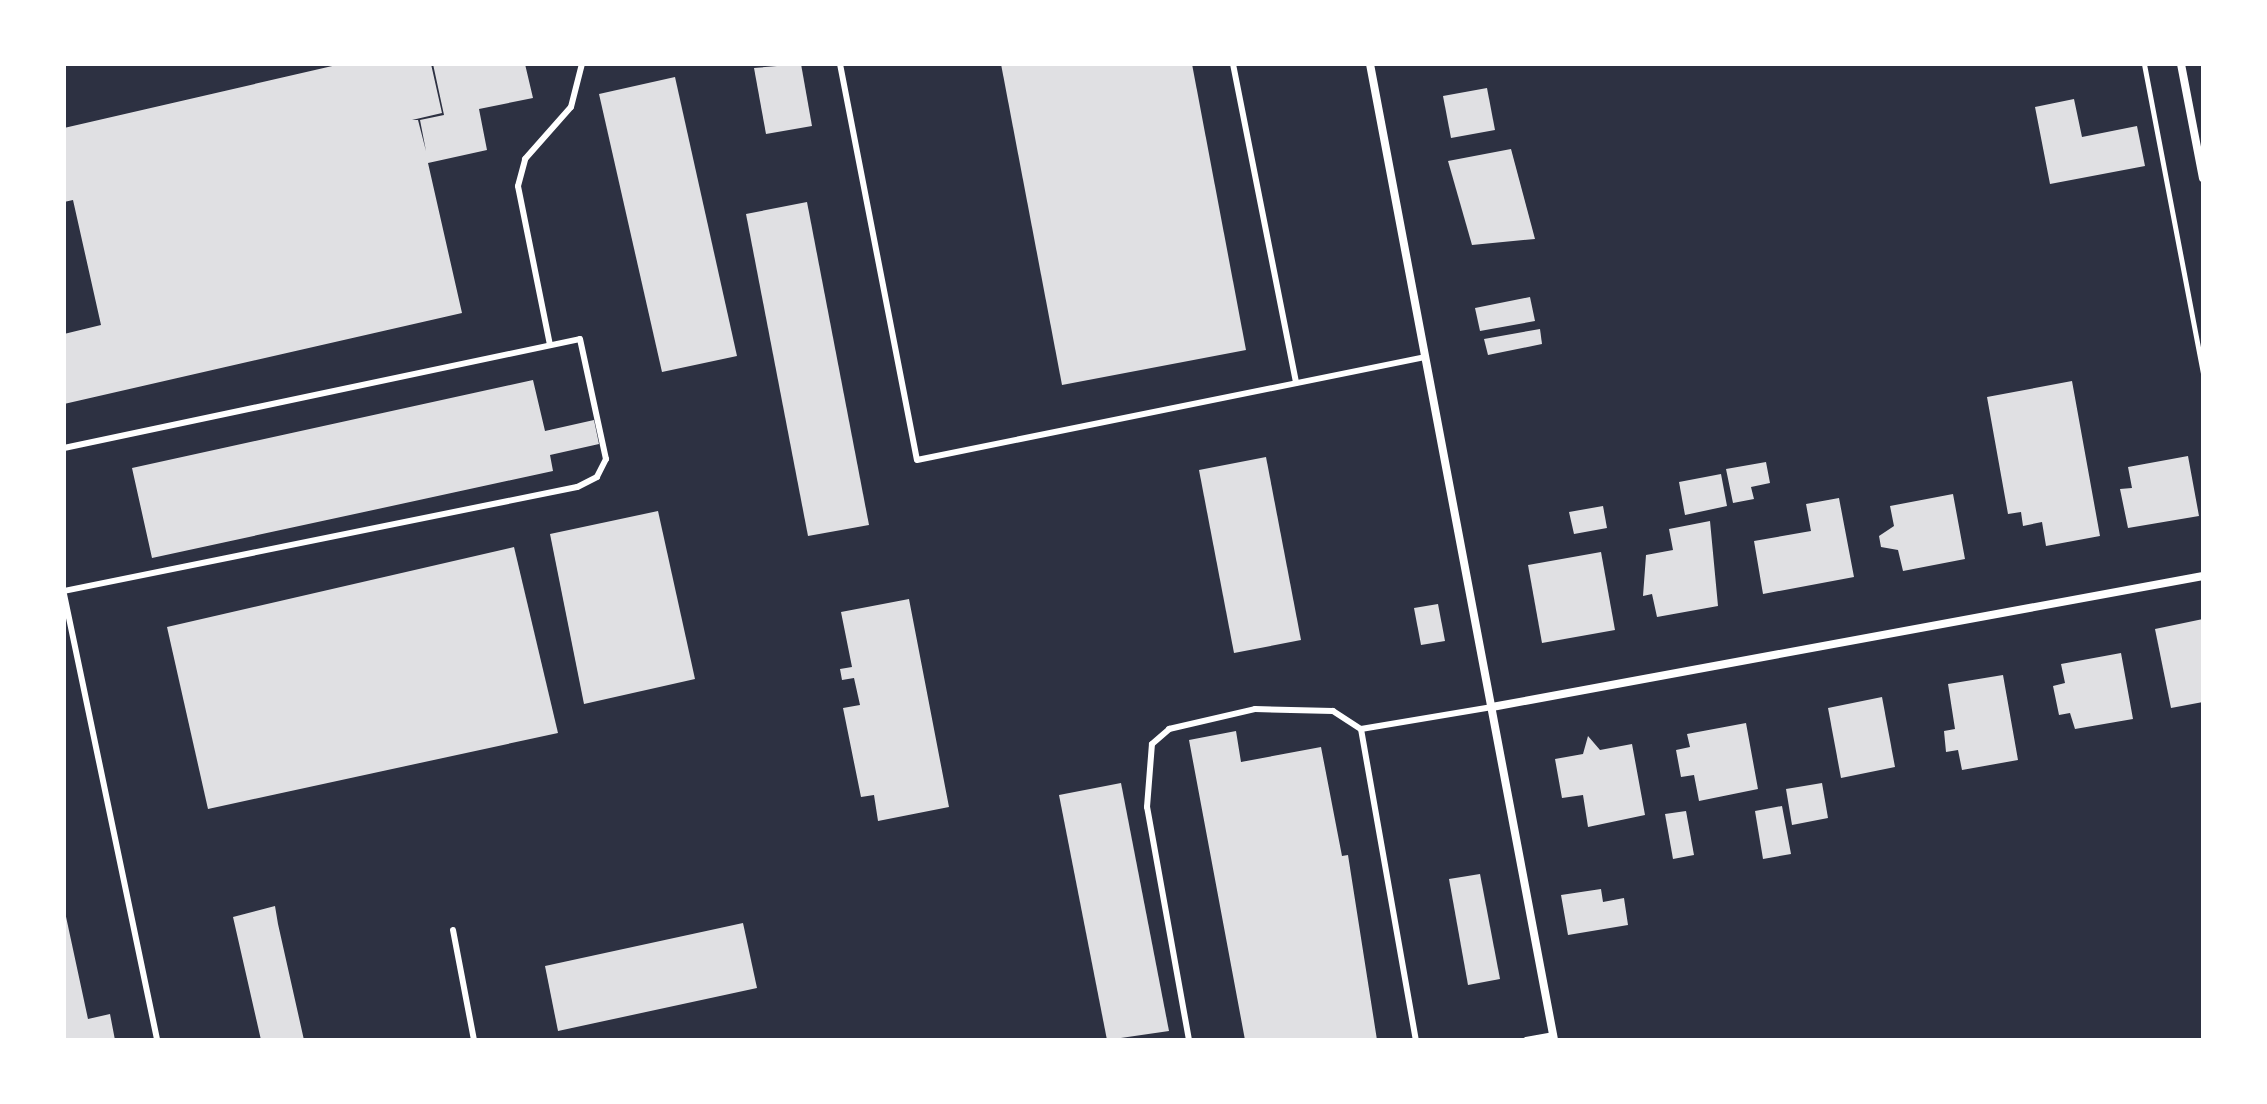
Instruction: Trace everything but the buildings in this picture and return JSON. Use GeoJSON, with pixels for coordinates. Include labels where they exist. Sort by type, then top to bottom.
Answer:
{"type":"FeatureCollection","features":[{"type":"Feature","properties":{"kind":"street"},"geometry":{"type":"LineString","coordinates":[[1370,64],[1554,1038]]}},
{"type":"Feature","properties":{"kind":"street"},"geometry":{"type":"LineString","coordinates":[[2181,64],[2203,178]]}},
{"type":"Feature","properties":{"kind":"street"},"geometry":{"type":"LineString","coordinates":[[1492,707],[2203,576]]}},
{"type":"Feature","properties":{"kind":"lane"},"geometry":{"type":"LineString","coordinates":[[550,345],[518,186],[525,159],[571,107],[582,64]]}},
{"type":"Feature","properties":{"kind":"lane"},"geometry":{"type":"LineString","coordinates":[[840,64],[917,460],[1425,357]]}},
{"type":"Feature","properties":{"kind":"lane"},"geometry":{"type":"LineString","coordinates":[[1233,64],[1296,383]]}},
{"type":"Feature","properties":{"kind":"lane"},"geometry":{"type":"LineString","coordinates":[[64,448],[580,339],[606,459],[597,477],[64,593],[157,1040]]}},
{"type":"Feature","properties":{"kind":"lane"},"geometry":{"type":"LineString","coordinates":[[1189,1040],[1147,807],[1152,744],[1169,729],[1255,709],[1333,711],[1361,729],[1492,707]]}},
{"type":"Feature","properties":{"kind":"lane"},"geometry":{"type":"LineString","coordinates":[[1361,729],[1416,1040]]}},
{"type":"Feature","properties":{"kind":"lane"},"geometry":{"type":"LineString","coordinates":[[453,930],[474,1040]]}},
{"type":"Feature","properties":{"kind":"lane"},"geometry":{"type":"LineString","coordinates":[[1526,1040],[1554,1038]]}},
{"type":"Feature","properties":{"kind":"path"},"geometry":{"type":"LineString","coordinates":[[2144,64],[2203,374]]}}]}
